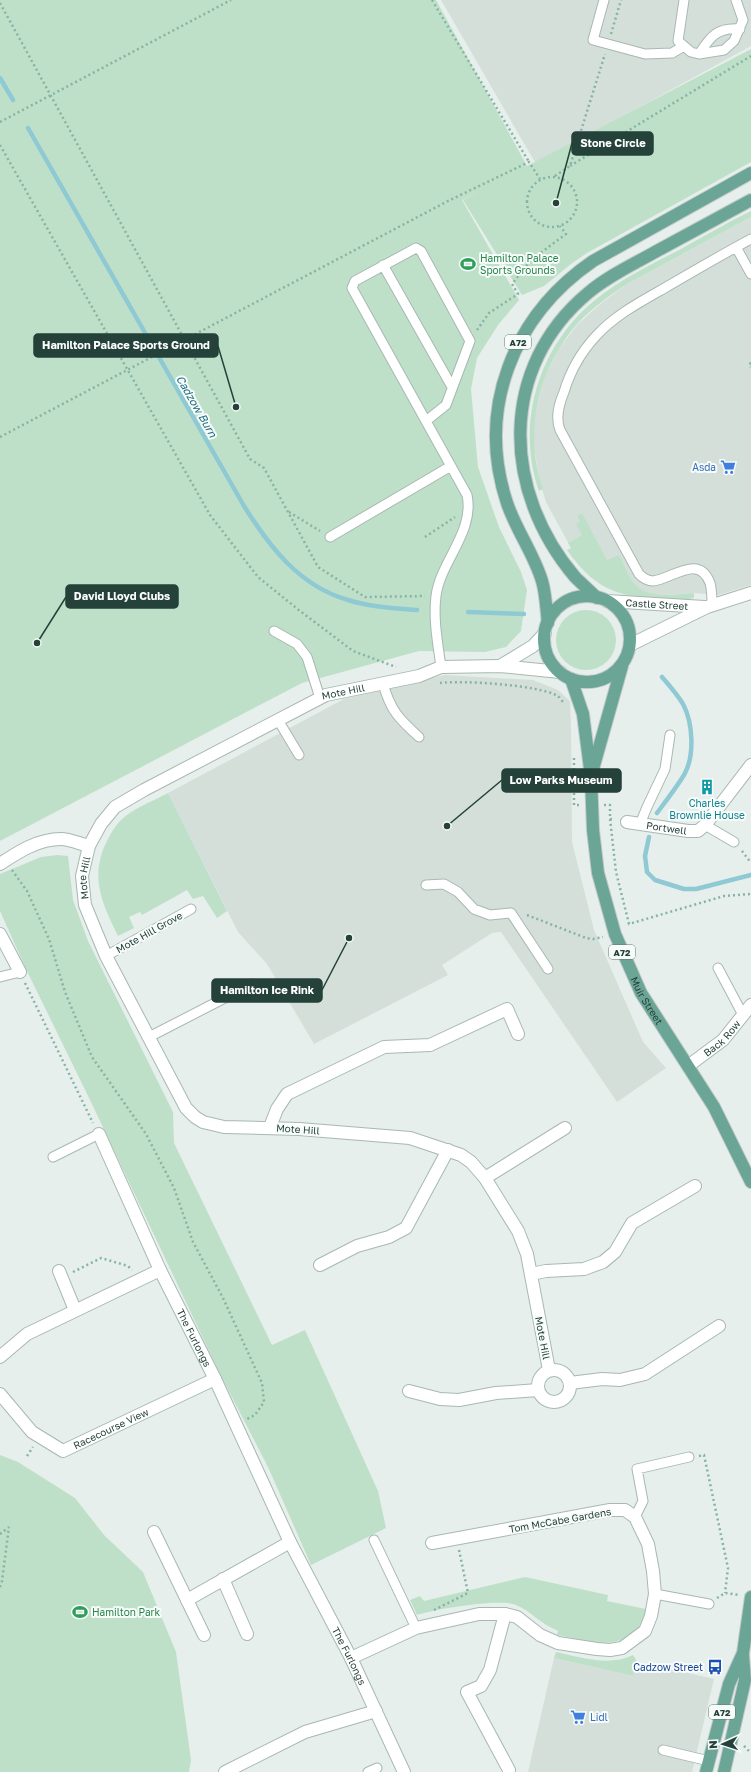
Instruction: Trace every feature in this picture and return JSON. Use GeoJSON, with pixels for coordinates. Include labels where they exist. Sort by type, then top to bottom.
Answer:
{"type":"FeatureCollection","features":[{"type":"Feature","properties":{"kind":"main road","name":"A72"},"geometry":{"type":"LineString","coordinates":[[751,173],[593,261],[576,272],[532,318],[516,348],[503,382],[499,400],[496,430],[500,478],[508,504],[542,580],[546,628],[545,644],[547,654],[552,664],[560,672],[571,679],[586,682],[600,680],[617,670],[623,662],[630,645],[630,635],[623,615],[616,607],[602,599],[576,578],[552,545],[536,513],[524,480],[520,443],[520,425],[524,397],[533,368],[544,345],[565,316],[602,282],[751,200]]}},
{"type":"Feature","properties":{"kind":"main road"},"geometry":{"type":"LineString","coordinates":[[546,628],[556,610],[568,601],[577,598],[602,599]]}},
{"type":"Feature","properties":{"kind":"main road","name":"Muir Street"},"geometry":{"type":"LineString","coordinates":[[591,777],[623,662]]}},
{"type":"Feature","properties":{"kind":"main road","name":"Muir Street"},"geometry":{"type":"LineString","coordinates":[[571,679],[583,714],[591,777],[593,830],[598,873],[615,934],[641,993],[722,1122],[751,1182]]}},
{"type":"Feature","properties":{"kind":"main road","name":"A72"},"geometry":{"type":"LineString","coordinates":[[743,1653],[729,1684],[708,1767],[725,1768],[745,1680],[743,1653],[748,1596]]}},
{"type":"Feature","properties":{"kind":"street","name":"Castle Street"},"geometry":{"type":"LineString","coordinates":[[630,645],[710,606],[751,593]]}},
{"type":"Feature","properties":{"kind":"street","name":"Castle Street"},"geometry":{"type":"LineString","coordinates":[[602,599],[710,606]]}},
{"type":"Feature","properties":{"kind":"street"},"geometry":{"type":"LineString","coordinates":[[500,666],[533,646],[546,628]]}},
{"type":"Feature","properties":{"kind":"street","name":"Mote Hill"},"geometry":{"type":"LineString","coordinates":[[549,1370],[527,1254],[518,1231],[485,1178],[461,1155],[410,1138],[270,1127],[224,1127],[203,1122],[195,1117],[186,1108],[106,956],[85,905],[82,876],[88,846],[101,824],[115,807],[144,790],[320,698],[420,676],[441,667],[500,666],[560,672]]}},
{"type":"Feature","properties":{"kind":"street"},"geometry":{"type":"LineString","coordinates":[[705,825],[751,765]]}},
{"type":"Feature","properties":{"kind":"street","name":"Portwell"},"geometry":{"type":"LineString","coordinates":[[627,822],[692,832],[698,831],[705,825]]}},
{"type":"Feature","properties":{"kind":"street","name":"Mote Hill"},"geometry":{"type":"LineString","coordinates":[[3,862],[25,848],[44,841],[62,839],[88,846]]}},
{"type":"Feature","properties":{"kind":"street"},"geometry":{"type":"LineString","coordinates":[[0,934],[20,972]]}},
{"type":"Feature","properties":{"kind":"street","name":"Back Row"},"geometry":{"type":"LineString","coordinates":[[688,1066],[718,1044],[729,1033],[751,1005]]}},
{"type":"Feature","properties":{"kind":"street"},"geometry":{"type":"LineString","coordinates":[[270,1127],[277,1109],[287,1094],[384,1047],[430,1045],[507,1009],[518,1034]]}},
{"type":"Feature","properties":{"kind":"street"},"geometry":{"type":"LineString","coordinates":[[485,1178],[565,1128]]}},
{"type":"Feature","properties":{"kind":"street","name":"The Furlongs"},"geometry":{"type":"LineString","coordinates":[[99,1134],[160,1270],[214,1379],[290,1542],[351,1658],[404,1772]]}},
{"type":"Feature","properties":{"kind":"street"},"geometry":{"type":"LineString","coordinates":[[320,1265],[357,1246],[389,1237],[406,1228],[448,1150]]}},
{"type":"Feature","properties":{"kind":"street"},"geometry":{"type":"LineString","coordinates":[[531,1274],[546,1271],[584,1269],[603,1262],[615,1252],[632,1223],[695,1186]]}},
{"type":"Feature","properties":{"kind":"street"},"geometry":{"type":"LineString","coordinates":[[0,1356],[27,1334],[160,1270]]}},
{"type":"Feature","properties":{"kind":"street"},"geometry":{"type":"LineString","coordinates":[[60,1275],[75,1310]]}},
{"type":"Feature","properties":{"kind":"street"},"geometry":{"type":"LineString","coordinates":[[409,1391],[440,1399],[459,1400],[496,1393],[538,1390],[546,1400],[555,1402],[565,1397],[569,1392],[570,1383],[602,1379],[620,1380],[645,1374],[719,1326]]}},
{"type":"Feature","properties":{"kind":"street","name":"Mote Hill"},"geometry":{"type":"LineString","coordinates":[[538,1390],[538,1382],[540,1377],[549,1370],[558,1370],[563,1372],[567,1376],[570,1383]]}},
{"type":"Feature","properties":{"kind":"street","name":"Racecourse View"},"geometry":{"type":"LineString","coordinates":[[0,1394],[32,1432],[63,1451],[214,1379]]}},
{"type":"Feature","properties":{"kind":"street","name":"Tom McCabe Gardens"},"geometry":{"type":"LineString","coordinates":[[432,1543],[610,1510],[625,1510],[636,1517]]}},
{"type":"Feature","properties":{"kind":"street"},"geometry":{"type":"LineString","coordinates":[[351,1658],[416,1628],[479,1614],[505,1614],[517,1617],[540,1635],[558,1643],[610,1650],[622,1648],[645,1631],[652,1614],[655,1594],[653,1571],[648,1544],[636,1517]]}},
{"type":"Feature","properties":{"kind":"street"},"geometry":{"type":"LineString","coordinates":[[154,1532],[204,1636]]}},
{"type":"Feature","properties":{"kind":"street"},"geometry":{"type":"LineString","coordinates":[[187,1600],[290,1542]]}},
{"type":"Feature","properties":{"kind":"street"},"geometry":{"type":"LineString","coordinates":[[223,1579],[247,1634]]}},
{"type":"Feature","properties":{"kind":"street"},"geometry":{"type":"LineString","coordinates":[[505,1614],[490,1670],[481,1686],[467,1692],[509,1770]]}},
{"type":"Feature","properties":{"kind":"street"},"geometry":{"type":"LineString","coordinates":[[226,1772],[305,1732],[376,1711]]}},
{"type":"Feature","properties":{"kind":"lane"},"geometry":{"type":"LineString","coordinates":[[604,0],[593,40],[645,54],[672,53],[684,46]]}},
{"type":"Feature","properties":{"kind":"lane"},"geometry":{"type":"LineString","coordinates":[[684,0],[678,41],[691,52],[698,54],[724,50],[734,41],[743,20],[736,0]]}},
{"type":"Feature","properties":{"kind":"lane"},"geometry":{"type":"LineString","coordinates":[[698,54],[711,36],[728,28],[740,29]]}},
{"type":"Feature","properties":{"kind":"lane"},"geometry":{"type":"LineString","coordinates":[[710,606],[710,584],[705,575],[699,570],[689,568],[652,581],[645,579],[639,574],[560,430],[557,420],[562,398],[574,369],[587,347],[604,328],[647,298],[751,239]]}},
{"type":"Feature","properties":{"kind":"lane"},"geometry":{"type":"LineString","coordinates":[[736,247],[751,274]]}},
{"type":"Feature","properties":{"kind":"lane"},"geometry":{"type":"LineString","coordinates":[[426,421],[446,405],[470,341],[419,249],[414,248],[355,281],[352,286],[352,291],[467,495],[469,507],[466,523],[436,599],[436,621],[441,667]]}},
{"type":"Feature","properties":{"kind":"lane"},"geometry":{"type":"LineString","coordinates":[[383,265],[452,387]]}},
{"type":"Feature","properties":{"kind":"lane"},"geometry":{"type":"LineString","coordinates":[[330,537],[451,466]]}},
{"type":"Feature","properties":{"kind":"lane"},"geometry":{"type":"LineString","coordinates":[[274,631],[297,644],[307,657],[320,698]]}},
{"type":"Feature","properties":{"kind":"lane"},"geometry":{"type":"LineString","coordinates":[[383,683],[386,696],[399,719],[419,737]]}},
{"type":"Feature","properties":{"kind":"lane"},"geometry":{"type":"LineString","coordinates":[[278,720],[299,755]]}},
{"type":"Feature","properties":{"kind":"lane"},"geometry":{"type":"LineString","coordinates":[[640,824],[646,807],[665,769],[670,735]]}},
{"type":"Feature","properties":{"kind":"lane"},"geometry":{"type":"LineString","coordinates":[[705,825],[734,842]]}},
{"type":"Feature","properties":{"kind":"lane"},"geometry":{"type":"LineString","coordinates":[[426,885],[444,884],[458,892],[474,909],[490,915],[511,913],[548,969]]}},
{"type":"Feature","properties":{"kind":"lane","name":"Mote Hill Grove"},"geometry":{"type":"LineString","coordinates":[[106,956],[191,909]]}},
{"type":"Feature","properties":{"kind":"lane"},"geometry":{"type":"LineString","coordinates":[[718,968],[743,1015]]}},
{"type":"Feature","properties":{"kind":"lane"},"geometry":{"type":"LineString","coordinates":[[0,977],[20,972]]}},
{"type":"Feature","properties":{"kind":"lane"},"geometry":{"type":"LineString","coordinates":[[149,1037],[252,984]]}},
{"type":"Feature","properties":{"kind":"lane"},"geometry":{"type":"LineString","coordinates":[[53,1157],[99,1134]]}},
{"type":"Feature","properties":{"kind":"lane"},"geometry":{"type":"LineString","coordinates":[[636,1517],[643,1501],[637,1469],[689,1457]]}},
{"type":"Feature","properties":{"kind":"lane"},"geometry":{"type":"LineString","coordinates":[[374,1540],[416,1628]]}},
{"type":"Feature","properties":{"kind":"lane"},"geometry":{"type":"LineString","coordinates":[[655,1594],[709,1604]]}},
{"type":"Feature","properties":{"kind":"lane"},"geometry":{"type":"LineString","coordinates":[[663,1750],[708,1767]]}},
{"type":"Feature","properties":{"kind":"lane"},"geometry":{"type":"LineString","coordinates":[[368,1772],[378,1768]]}},
{"type":"Feature","properties":{"kind":"path"},"geometry":{"type":"LineString","coordinates":[[0,122],[231,0]]}},
{"type":"Feature","properties":{"kind":"path"},"geometry":{"type":"LineString","coordinates":[[432,0],[540,179]]}},
{"type":"Feature","properties":{"kind":"path"},"geometry":{"type":"LineString","coordinates":[[570,166],[621,0]]}},
{"type":"Feature","properties":{"kind":"path"},"geometry":{"type":"LineString","coordinates":[[0,3],[250,459],[264,468],[318,566],[365,597],[436,599]]}},
{"type":"Feature","properties":{"kind":"path"},"geometry":{"type":"LineString","coordinates":[[555,176],[570,184],[575,191],[577,208],[573,216],[560,226],[543,226],[536,222],[530,215],[527,199],[529,191],[540,179],[555,176],[751,56]]}},
{"type":"Feature","properties":{"kind":"path"},"geometry":{"type":"LineString","coordinates":[[0,146],[210,515],[258,577],[353,651],[399,668]]}},
{"type":"Feature","properties":{"kind":"path"},"geometry":{"type":"LineString","coordinates":[[0,437],[185,338],[448,201],[529,162]]}},
{"type":"Feature","properties":{"kind":"path"},"geometry":{"type":"LineString","coordinates":[[470,341],[490,313],[518,294],[512,284],[531,260],[566,234],[560,226]]}},
{"type":"Feature","properties":{"kind":"path"},"geometry":{"type":"LineString","coordinates":[[751,363],[749,364],[751,367]]}},
{"type":"Feature","properties":{"kind":"path"},"geometry":{"type":"LineString","coordinates":[[425,537],[469,507]]}},
{"type":"Feature","properties":{"kind":"path"},"geometry":{"type":"LineString","coordinates":[[288,512],[330,537]]}},
{"type":"Feature","properties":{"kind":"path"},"geometry":{"type":"LineString","coordinates":[[435,683],[528,687],[558,696],[569,708]]}},
{"type":"Feature","properties":{"kind":"path"},"geometry":{"type":"LineString","coordinates":[[574,751],[574,805],[610,805],[610,819],[616,872],[629,924],[724,896],[751,894]]}},
{"type":"Feature","properties":{"kind":"path"},"geometry":{"type":"LineString","coordinates":[[610,819],[627,822]]}},
{"type":"Feature","properties":{"kind":"path"},"geometry":{"type":"LineString","coordinates":[[734,842],[751,863]]}},
{"type":"Feature","properties":{"kind":"path"},"geometry":{"type":"LineString","coordinates":[[3,862],[27,891],[49,939],[65,992],[92,1056],[146,1134],[174,1188],[193,1242],[223,1298],[262,1383],[264,1402],[255,1415],[235,1424]]}},
{"type":"Feature","properties":{"kind":"path"},"geometry":{"type":"LineString","coordinates":[[515,918],[521,914],[531,916],[590,939],[599,939],[615,934]]}},
{"type":"Feature","properties":{"kind":"path"},"geometry":{"type":"LineString","coordinates":[[20,972],[99,1134]]}},
{"type":"Feature","properties":{"kind":"path"},"geometry":{"type":"LineString","coordinates":[[60,1275],[101,1258],[128,1266],[141,1279]]}},
{"type":"Feature","properties":{"kind":"path"},"geometry":{"type":"LineString","coordinates":[[689,1457],[704,1455],[728,1568],[725,1593]]}},
{"type":"Feature","properties":{"kind":"path"},"geometry":{"type":"LineString","coordinates":[[0,1534],[9,1527],[0,1587]]}},
{"type":"Feature","properties":{"kind":"path"},"geometry":{"type":"LineString","coordinates":[[433,1610],[468,1593],[457,1539]]}},
{"type":"Feature","properties":{"kind":"path"},"geometry":{"type":"LineString","coordinates":[[709,1604],[725,1593],[748,1596]]}},
{"type":"Feature","properties":{"kind":"path"},"geometry":{"type":"LineString","coordinates":[[741,1743],[751,1753]]}},
{"type":"Feature","properties":{"kind":"shaded area"},"geometry":{"type":"Polygon","coordinates":[[[441,0],[751,0],[751,46],[536,164],[441,0]]]}},
{"type":"Feature","properties":{"kind":"shaded area"},"geometry":{"type":"Polygon","coordinates":[[[751,217],[751,585],[718,595],[694,593],[661,595],[643,594],[571,548],[546,502],[539,479],[534,446],[534,420],[540,394],[545,377],[558,350],[577,325],[599,305],[627,284],[751,217]]]}},
{"type":"Feature","properties":{"kind":"shaded area"},"geometry":{"type":"Polygon","coordinates":[[[445,675],[533,680],[558,690],[570,701],[572,842],[594,930],[643,1042],[666,1068],[617,1102],[501,932],[492,933],[442,965],[448,975],[314,1044],[267,964],[238,932],[168,793],[344,699],[445,675]]]}},
{"type":"Feature","properties":{"kind":"shaded area"},"geometry":{"type":"Polygon","coordinates":[[[554,1658],[633,1676],[635,1670],[640,1666],[662,1667],[714,1679],[692,1772],[528,1772],[554,1658]]]}},
{"type":"Feature","properties":{"kind":"green space"},"geometry":{"type":"Polygon","coordinates":[[[0,0],[436,0],[527,166],[751,49],[751,162],[587,253],[544,286],[522,295],[463,200],[479,192],[462,200],[519,300],[498,325],[477,358],[471,389],[478,467],[499,527],[521,572],[527,590],[521,631],[506,647],[485,652],[419,651],[302,683],[0,841],[0,0]]]}},
{"type":"Feature","properties":{"kind":"green space"},"geometry":{"type":"Polygon","coordinates":[[[751,211],[751,217],[627,284],[595,307],[577,324],[552,361],[538,402],[534,446],[537,468],[543,489],[539,491],[532,465],[530,439],[531,413],[537,387],[546,362],[559,339],[576,318],[595,300],[615,285],[751,211]]]}},
{"type":"Feature","properties":{"kind":"green space"},"geometry":{"type":"Polygon","coordinates":[[[582,513],[607,560],[619,555],[629,577],[640,588],[646,592],[662,595],[694,593],[694,598],[672,600],[629,596],[595,581],[576,562],[567,550],[571,548],[568,543],[582,535],[576,524],[580,521],[577,516],[582,513]]]}},
{"type":"Feature","properties":{"kind":"green space"},"geometry":{"type":"Polygon","coordinates":[[[586,610],[602,615],[607,619],[611,624],[616,640],[611,656],[607,661],[602,665],[586,670],[570,665],[565,661],[561,656],[556,640],[561,624],[565,619],[570,615],[586,610]]]}},
{"type":"Feature","properties":{"kind":"green space"},"geometry":{"type":"Polygon","coordinates":[[[168,793],[227,911],[217,918],[203,896],[193,899],[187,890],[142,915],[140,912],[129,917],[134,928],[118,936],[107,912],[100,890],[98,878],[102,854],[111,834],[124,817],[168,793]]]}},
{"type":"Feature","properties":{"kind":"green space"},"geometry":{"type":"Polygon","coordinates":[[[57,855],[68,856],[73,900],[88,941],[173,1112],[174,1143],[272,1345],[305,1330],[378,1491],[386,1528],[311,1565],[268,1467],[220,1374],[25,967],[0,911],[0,874],[41,857],[57,855]]]}},
{"type":"Feature","properties":{"kind":"green space","name":"Hamilton Park"},"geometry":{"type":"Polygon","coordinates":[[[0,1455],[18,1462],[75,1498],[104,1535],[143,1572],[176,1652],[191,1760],[189,1772],[0,1772],[0,1455]]]}},
{"type":"Feature","properties":{"kind":"green space"},"geometry":{"type":"Polygon","coordinates":[[[525,1577],[608,1595],[607,1601],[646,1609],[644,1619],[633,1633],[623,1639],[602,1643],[557,1635],[558,1631],[523,1608],[508,1603],[468,1605],[417,1615],[410,1600],[420,1596],[424,1601],[525,1577]]]}},
{"type":"Feature","properties":{"kind":"green space"},"geometry":{"type":"Polygon","coordinates":[[[556,1652],[604,1661],[624,1659],[633,1655],[640,1666],[635,1670],[633,1676],[554,1658],[556,1652]]]}},
{"type":"Feature","properties":{"kind":"waterway","name":"Cadzow Burn"},"geometry":{"type":"LineString","coordinates":[[0,78],[13,100]]}},
{"type":"Feature","properties":{"kind":"waterway","name":"Cadzow Burn"},"geometry":{"type":"LineString","coordinates":[[28,128],[244,506],[275,550],[300,575],[330,594],[365,604],[417,610]]}},
{"type":"Feature","properties":{"kind":"waterway","name":"Cadzow Burn"},"geometry":{"type":"LineString","coordinates":[[468,612],[524,614]]}},
{"type":"Feature","properties":{"kind":"waterway","name":"Cadzow Burn"},"geometry":{"type":"LineString","coordinates":[[657,813],[684,775],[688,767],[691,749],[691,730],[683,704],[662,677]]}},
{"type":"Feature","properties":{"kind":"waterway","name":"Cadzow Burn"},"geometry":{"type":"LineString","coordinates":[[649,837],[645,856],[647,872],[655,880],[684,889],[696,889],[751,875]]}},
{"type":"Feature","properties":{"kind":"place","name":"Stone Circle"},"geometry":{"type":"Point","coordinates":[556,203]}},
{"type":"Feature","properties":{"kind":"place","name":"Hamilton Palace Sports Grounds"},"geometry":{"type":"Point","coordinates":[468,264]}},
{"type":"Feature","properties":{"kind":"place","name":"Hamilton Palace Sports Ground"},"geometry":{"type":"Point","coordinates":[236,407]}},
{"type":"Feature","properties":{"kind":"place","name":"Asda"},"geometry":{"type":"Point","coordinates":[728,467]}},
{"type":"Feature","properties":{"kind":"place","name":"David Lloyd Clubs"},"geometry":{"type":"Point","coordinates":[37,643]}},
{"type":"Feature","properties":{"kind":"place","name":"Charles Brownlie House"},"geometry":{"type":"Point","coordinates":[707,787]}},
{"type":"Feature","properties":{"kind":"place","name":"Low Parks Museum"},"geometry":{"type":"Point","coordinates":[447,826]}},
{"type":"Feature","properties":{"kind":"place","name":"Hamilton Ice Rink"},"geometry":{"type":"Point","coordinates":[349,938]}},
{"type":"Feature","properties":{"kind":"place","name":"Hamilton Park"},"geometry":{"type":"Point","coordinates":[80,1612]}},
{"type":"Feature","properties":{"kind":"place","name":"Cadzow Street"},"geometry":{"type":"Point","coordinates":[715,1667]}},
{"type":"Feature","properties":{"kind":"place","name":"Lidl"},"geometry":{"type":"Point","coordinates":[578,1717]}}]}
